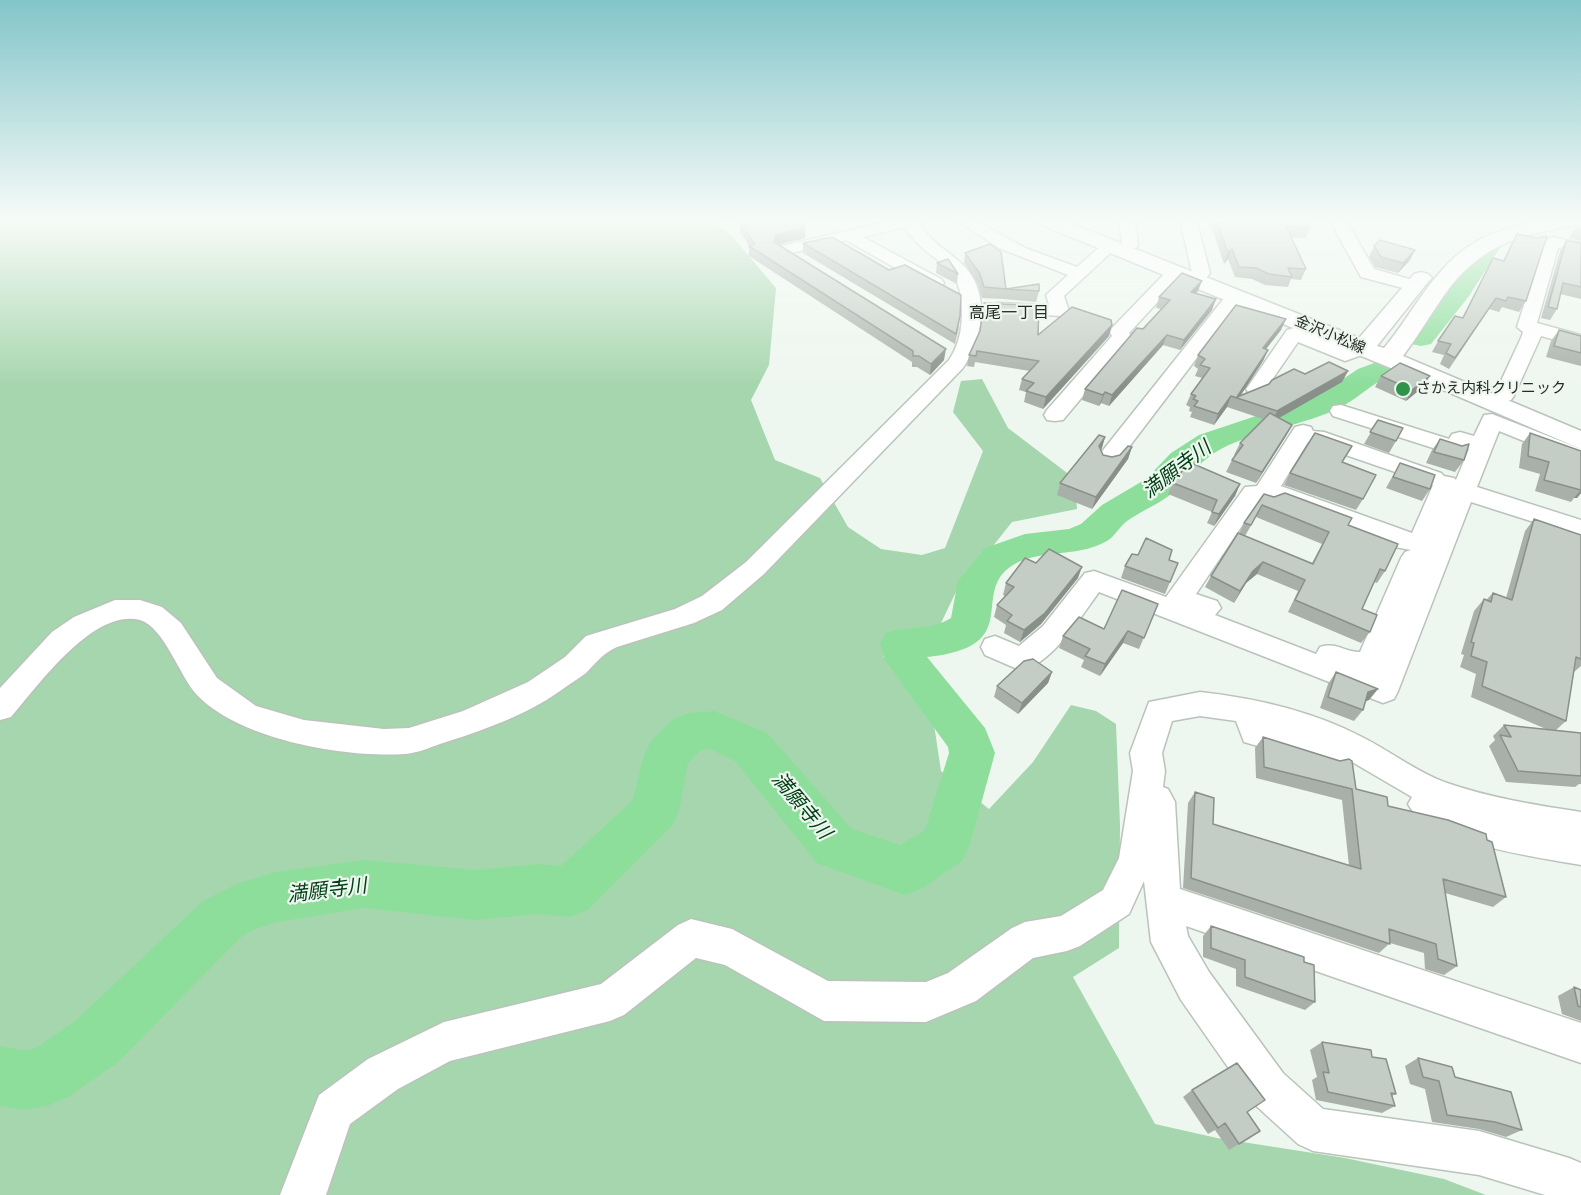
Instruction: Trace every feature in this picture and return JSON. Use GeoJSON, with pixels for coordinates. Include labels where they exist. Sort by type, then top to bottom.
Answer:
{"type":"FeatureCollection","features":[{"type":"Feature","properties":{"kind":"main road","name":"金沢小松線"},"geometry":{"type":"LineString","coordinates":[[1193,275],[1235,296],[1392,355],[1498,407],[1581,441]]}},
{"type":"Feature","properties":{"kind":"main road","name":"金沢小松線"},"geometry":{"type":"LineString","coordinates":[[1194,275],[1366,345]]}},
{"type":"Feature","properties":{"kind":"main road"},"geometry":{"type":"LineString","coordinates":[[1366,345],[1424,275]]}},
{"type":"Feature","properties":{"kind":"main road"},"geometry":{"type":"LineString","coordinates":[[1392,355],[1452,275]]}},
{"type":"Feature","properties":{"kind":"main road","name":"金沢小松線"},"geometry":{"type":"LineString","coordinates":[[1498,407],[1581,428]]}},
{"type":"Feature","properties":{"kind":"street"},"geometry":{"type":"LineString","coordinates":[[919,275],[971,304],[1060,311],[1055,295],[1078,275]]}},
{"type":"Feature","properties":{"kind":"street"},"geometry":{"type":"LineString","coordinates":[[0,708],[62,640],[84,624],[115,610],[140,610],[152,614],[171,630],[207,686],[246,715],[304,733],[384,742],[409,741],[472,721],[539,690],[575,665],[596,644],[684,616],[712,603],[755,568],[907,416],[960,359],[969,344],[971,304],[970,291],[964,275]]}},
{"type":"Feature","properties":{"kind":"street"},"geometry":{"type":"LineString","coordinates":[[1055,415],[1122,337],[1119,332],[1171,277],[1187,275]]}},
{"type":"Feature","properties":{"kind":"street"},"geometry":{"type":"LineString","coordinates":[[1373,275],[1414,286]]}},
{"type":"Feature","properties":{"kind":"street"},"geometry":{"type":"LineString","coordinates":[[1542,275],[1526,327],[1581,341]]}},
{"type":"Feature","properties":{"kind":"street"},"geometry":{"type":"LineString","coordinates":[[1108,459],[1235,296]]}},
{"type":"Feature","properties":{"kind":"street"},"geometry":{"type":"LineString","coordinates":[[1533,328],[1531,338],[1482,446],[1459,486],[1421,542],[1404,541],[1267,489],[1297,430],[1459,486],[1581,529]]}},
{"type":"Feature","properties":{"kind":"street"},"geometry":{"type":"LineString","coordinates":[[1256,389],[1294,334],[1345,355],[1366,345]]}},
{"type":"Feature","properties":{"kind":"street"},"geometry":{"type":"LineString","coordinates":[[940,347],[960,359]]}},
{"type":"Feature","properties":{"kind":"street"},"geometry":{"type":"LineString","coordinates":[[1498,407],[1581,457]]}},
{"type":"Feature","properties":{"kind":"street"},"geometry":{"type":"LineString","coordinates":[[1341,411],[1455,448],[1460,439],[1482,446]]}},
{"type":"Feature","properties":{"kind":"street"},"geometry":{"type":"LineString","coordinates":[[1425,558],[1243,488],[1179,598],[1350,663],[1370,663],[1425,558],[1459,486]]}},
{"type":"Feature","properties":{"kind":"street"},"geometry":{"type":"LineString","coordinates":[[995,647],[1022,660],[1053,633],[1094,580],[1383,691],[1425,558]]}},
{"type":"Feature","properties":{"kind":"street"},"geometry":{"type":"LineString","coordinates":[[303,1195],[334,1110],[383,1074],[444,1042],[610,1001],[691,938],[732,948],[824,1001],[926,1002],[962,987],[1024,941],[1067,933],[1116,902],[1136,860],[1149,771],[1146,753],[1160,711],[1200,704],[1249,710],[1296,724],[1349,745],[1436,794],[1512,817],[1581,827]]}},
{"type":"Feature","properties":{"kind":"street"},"geometry":{"type":"LineString","coordinates":[[1249,710],[1255,733],[1307,747],[1352,766],[1472,828],[1519,839],[1581,849]]}},
{"type":"Feature","properties":{"kind":"street"},"geometry":{"type":"LineString","coordinates":[[1147,785],[1158,802],[1163,901],[1170,942],[1195,986],[1268,1088],[1313,1129],[1479,1153],[1569,1180],[1581,1187]]}},
{"type":"Feature","properties":{"kind":"street"},"geometry":{"type":"LineString","coordinates":[[1163,901],[1581,1043]]}},
{"type":"Feature","properties":{"kind":"green space"},"geometry":{"type":"Polygon","coordinates":[[[0,275],[765,275],[776,288],[769,365],[751,400],[775,460],[820,478],[848,527],[881,549],[922,555],[945,548],[983,451],[953,412],[961,381],[982,379],[1008,428],[1075,479],[1077,509],[1012,522],[955,594],[941,623],[883,656],[932,711],[941,771],[989,809],[1033,762],[1071,705],[1096,711],[1116,724],[1120,825],[1119,948],[1073,977],[1155,1124],[1217,1138],[1345,1158],[1444,1179],[1486,1195],[0,1195],[0,275]]]}},
{"type":"Feature","properties":{"kind":"building"},"geometry":{"type":"Polygon","coordinates":[[[794,275],[827,275],[946,349],[931,364],[919,356],[913,356],[913,351],[794,275]]]}},
{"type":"Feature","properties":{"kind":"building"},"geometry":{"type":"Polygon","coordinates":[[[856,275],[923,275],[961,295],[956,334],[856,275]]]}},
{"type":"Feature","properties":{"kind":"building"},"geometry":{"type":"Polygon","coordinates":[[[980,275],[1004,275],[1006,289],[984,287],[980,275]]]}},
{"type":"Feature","properties":{"kind":"building"},"geometry":{"type":"Polygon","coordinates":[[[1180,275],[1186,275],[1202,281],[1191,292],[1216,299],[1184,340],[1167,335],[1112,395],[1105,392],[1103,395],[1085,389],[1137,328],[1143,329],[1170,300],[1159,297],[1180,275]]]}},
{"type":"Feature","properties":{"kind":"building"},"geometry":{"type":"Polygon","coordinates":[[[1485,275],[1534,275],[1526,301],[1508,297],[1506,301],[1496,298],[1455,358],[1446,353],[1451,344],[1438,341],[1455,316],[1463,318],[1485,275]]]}},
{"type":"Feature","properties":{"kind":"building"},"geometry":{"type":"Polygon","coordinates":[[[1557,275],[1581,275],[1581,287],[1563,283],[1557,309],[1548,307],[1557,275]]]}},
{"type":"Feature","properties":{"kind":"building"},"geometry":{"type":"Polygon","coordinates":[[[1039,284],[1039,291],[1006,289],[1039,284]]]}},
{"type":"Feature","properties":{"kind":"building"},"geometry":{"type":"Polygon","coordinates":[[[984,303],[1039,306],[1038,335],[1072,307],[1111,320],[1112,325],[1046,397],[1026,391],[1034,383],[1022,379],[1039,361],[977,351],[976,356],[969,355],[980,331],[984,303]]]}},
{"type":"Feature","properties":{"kind":"building"},"geometry":{"type":"Polygon","coordinates":[[[1236,305],[1286,319],[1263,348],[1268,350],[1237,397],[1269,384],[1272,380],[1294,369],[1305,374],[1329,362],[1348,371],[1277,411],[1231,396],[1218,414],[1194,406],[1198,401],[1193,399],[1196,396],[1191,394],[1210,368],[1200,365],[1205,359],[1198,355],[1236,305]]]}},
{"type":"Feature","properties":{"kind":"building"},"geometry":{"type":"Polygon","coordinates":[[[1559,330],[1581,336],[1581,353],[1554,346],[1559,330]]]}},
{"type":"Feature","properties":{"kind":"building"},"geometry":{"type":"Polygon","coordinates":[[[1400,363],[1430,376],[1412,390],[1381,376],[1400,363]]]}},
{"type":"Feature","properties":{"kind":"building"},"geometry":{"type":"Polygon","coordinates":[[[1270,413],[1292,425],[1262,472],[1232,460],[1243,445],[1240,443],[1270,413]]]}},
{"type":"Feature","properties":{"kind":"building"},"geometry":{"type":"Polygon","coordinates":[[[1378,420],[1403,428],[1396,441],[1370,432],[1378,420]]]}},
{"type":"Feature","properties":{"kind":"building"},"geometry":{"type":"Polygon","coordinates":[[[1315,433],[1352,446],[1342,462],[1376,475],[1363,499],[1290,473],[1315,433]]]}},
{"type":"Feature","properties":{"kind":"building"},"geometry":{"type":"Polygon","coordinates":[[[1530,433],[1581,451],[1581,490],[1544,480],[1549,462],[1528,456],[1530,433]]]}},
{"type":"Feature","properties":{"kind":"building"},"geometry":{"type":"Polygon","coordinates":[[[1099,435],[1105,437],[1099,446],[1103,455],[1112,457],[1120,455],[1128,446],[1132,447],[1096,497],[1060,483],[1099,435]]]}},
{"type":"Feature","properties":{"kind":"building"},"geometry":{"type":"Polygon","coordinates":[[[1440,439],[1462,446],[1469,444],[1464,460],[1434,452],[1440,439]]]}},
{"type":"Feature","properties":{"kind":"building"},"geometry":{"type":"Polygon","coordinates":[[[1189,462],[1240,484],[1219,514],[1212,512],[1217,500],[1173,483],[1189,462]]]}},
{"type":"Feature","properties":{"kind":"building"},"geometry":{"type":"Polygon","coordinates":[[[1400,463],[1435,475],[1430,489],[1393,477],[1400,463]]]}},
{"type":"Feature","properties":{"kind":"building"},"geometry":{"type":"Polygon","coordinates":[[[1285,493],[1352,518],[1348,525],[1398,544],[1385,571],[1380,569],[1362,609],[1377,615],[1370,632],[1295,600],[1305,580],[1263,562],[1253,571],[1240,591],[1211,576],[1238,533],[1313,564],[1329,532],[1262,505],[1251,525],[1244,523],[1264,494],[1274,497],[1285,493]]]}},
{"type":"Feature","properties":{"kind":"building"},"geometry":{"type":"Polygon","coordinates":[[[1534,519],[1581,535],[1581,659],[1576,657],[1566,721],[1482,686],[1487,662],[1471,656],[1474,643],[1471,642],[1484,599],[1491,602],[1493,593],[1512,600],[1534,519]]]}},
{"type":"Feature","properties":{"kind":"building"},"geometry":{"type":"Polygon","coordinates":[[[1146,538],[1172,550],[1169,560],[1178,563],[1170,582],[1125,566],[1132,554],[1138,555],[1146,538]]]}},
{"type":"Feature","properties":{"kind":"building"},"geometry":{"type":"Polygon","coordinates":[[[1049,549],[1082,567],[1045,613],[1024,630],[1007,621],[1012,615],[997,605],[1014,587],[1006,583],[1025,558],[1036,563],[1049,549]]]}},
{"type":"Feature","properties":{"kind":"building"},"geometry":{"type":"Polygon","coordinates":[[[1122,590],[1158,604],[1144,638],[1128,631],[1105,664],[1085,656],[1090,649],[1063,636],[1079,617],[1104,629],[1122,590]]]}},
{"type":"Feature","properties":{"kind":"building"},"geometry":{"type":"Polygon","coordinates":[[[1033,659],[1052,672],[1022,703],[997,686],[1024,661],[1033,659]]]}},
{"type":"Feature","properties":{"kind":"building"},"geometry":{"type":"Polygon","coordinates":[[[1336,672],[1378,689],[1368,692],[1363,710],[1328,697],[1336,672]]]}},
{"type":"Feature","properties":{"kind":"building"},"geometry":{"type":"Polygon","coordinates":[[[1504,725],[1581,733],[1581,776],[1518,771],[1500,735],[1511,737],[1504,725]]]}},
{"type":"Feature","properties":{"kind":"building"},"geometry":{"type":"Polygon","coordinates":[[[1263,737],[1340,761],[1349,759],[1352,761],[1356,789],[1387,797],[1388,806],[1448,820],[1486,834],[1487,840],[1492,842],[1506,897],[1443,879],[1457,966],[1438,959],[1436,944],[1389,929],[1390,944],[1191,878],[1195,792],[1214,798],[1213,824],[1361,869],[1352,789],[1264,767],[1263,737]]]}},
{"type":"Feature","properties":{"kind":"building"},"geometry":{"type":"Polygon","coordinates":[[[1211,926],[1304,957],[1304,962],[1314,965],[1315,1002],[1245,977],[1245,960],[1211,948],[1211,926]]]}},
{"type":"Feature","properties":{"kind":"building"},"geometry":{"type":"Polygon","coordinates":[[[1574,987],[1581,990],[1581,1007],[1578,1006],[1574,987]]]}},
{"type":"Feature","properties":{"kind":"building"},"geometry":{"type":"Polygon","coordinates":[[[1322,1042],[1371,1050],[1372,1057],[1386,1059],[1396,1094],[1391,1093],[1395,1106],[1328,1092],[1323,1072],[1329,1073],[1322,1042]]]}},
{"type":"Feature","properties":{"kind":"building"},"geometry":{"type":"Polygon","coordinates":[[[1418,1058],[1452,1067],[1455,1077],[1511,1092],[1522,1130],[1495,1122],[1447,1115],[1439,1081],[1423,1077],[1418,1058]]]}},
{"type":"Feature","properties":{"kind":"building"},"geometry":{"type":"Polygon","coordinates":[[[1237,1063],[1265,1100],[1247,1112],[1260,1131],[1239,1144],[1225,1123],[1218,1128],[1192,1090],[1237,1063]]]}},
{"type":"Feature","properties":{"kind":"waterway","name":"満願寺川"},"geometry":{"type":"LineString","coordinates":[[1421,338],[1470,275]]}},
{"type":"Feature","properties":{"kind":"waterway","name":"満願寺川"},"geometry":{"type":"LineString","coordinates":[[0,1076],[23,1080],[47,1076],[96,1042],[222,919],[239,909],[276,897],[364,884],[476,895],[538,889],[570,892],[655,811],[667,755],[689,732],[714,730],[751,747],[835,847],[905,871],[945,844],[972,753],[969,741],[906,660],[901,644],[951,639],[970,625],[977,581],[998,557],[1025,546],[1074,541],[1094,533],[1114,513],[1158,487],[1183,460],[1210,442],[1330,401],[1368,375],[1382,369]]}},
{"type":"Feature","properties":{"kind":"place","name":"さかえ内科クリニック"},"geometry":{"type":"Point","coordinates":[1403,389]}},
{"type":"Feature","properties":{"kind":"district","name":"高尾一丁目"},"geometry":{"type":"Point","coordinates":[1009,314]}}]}
